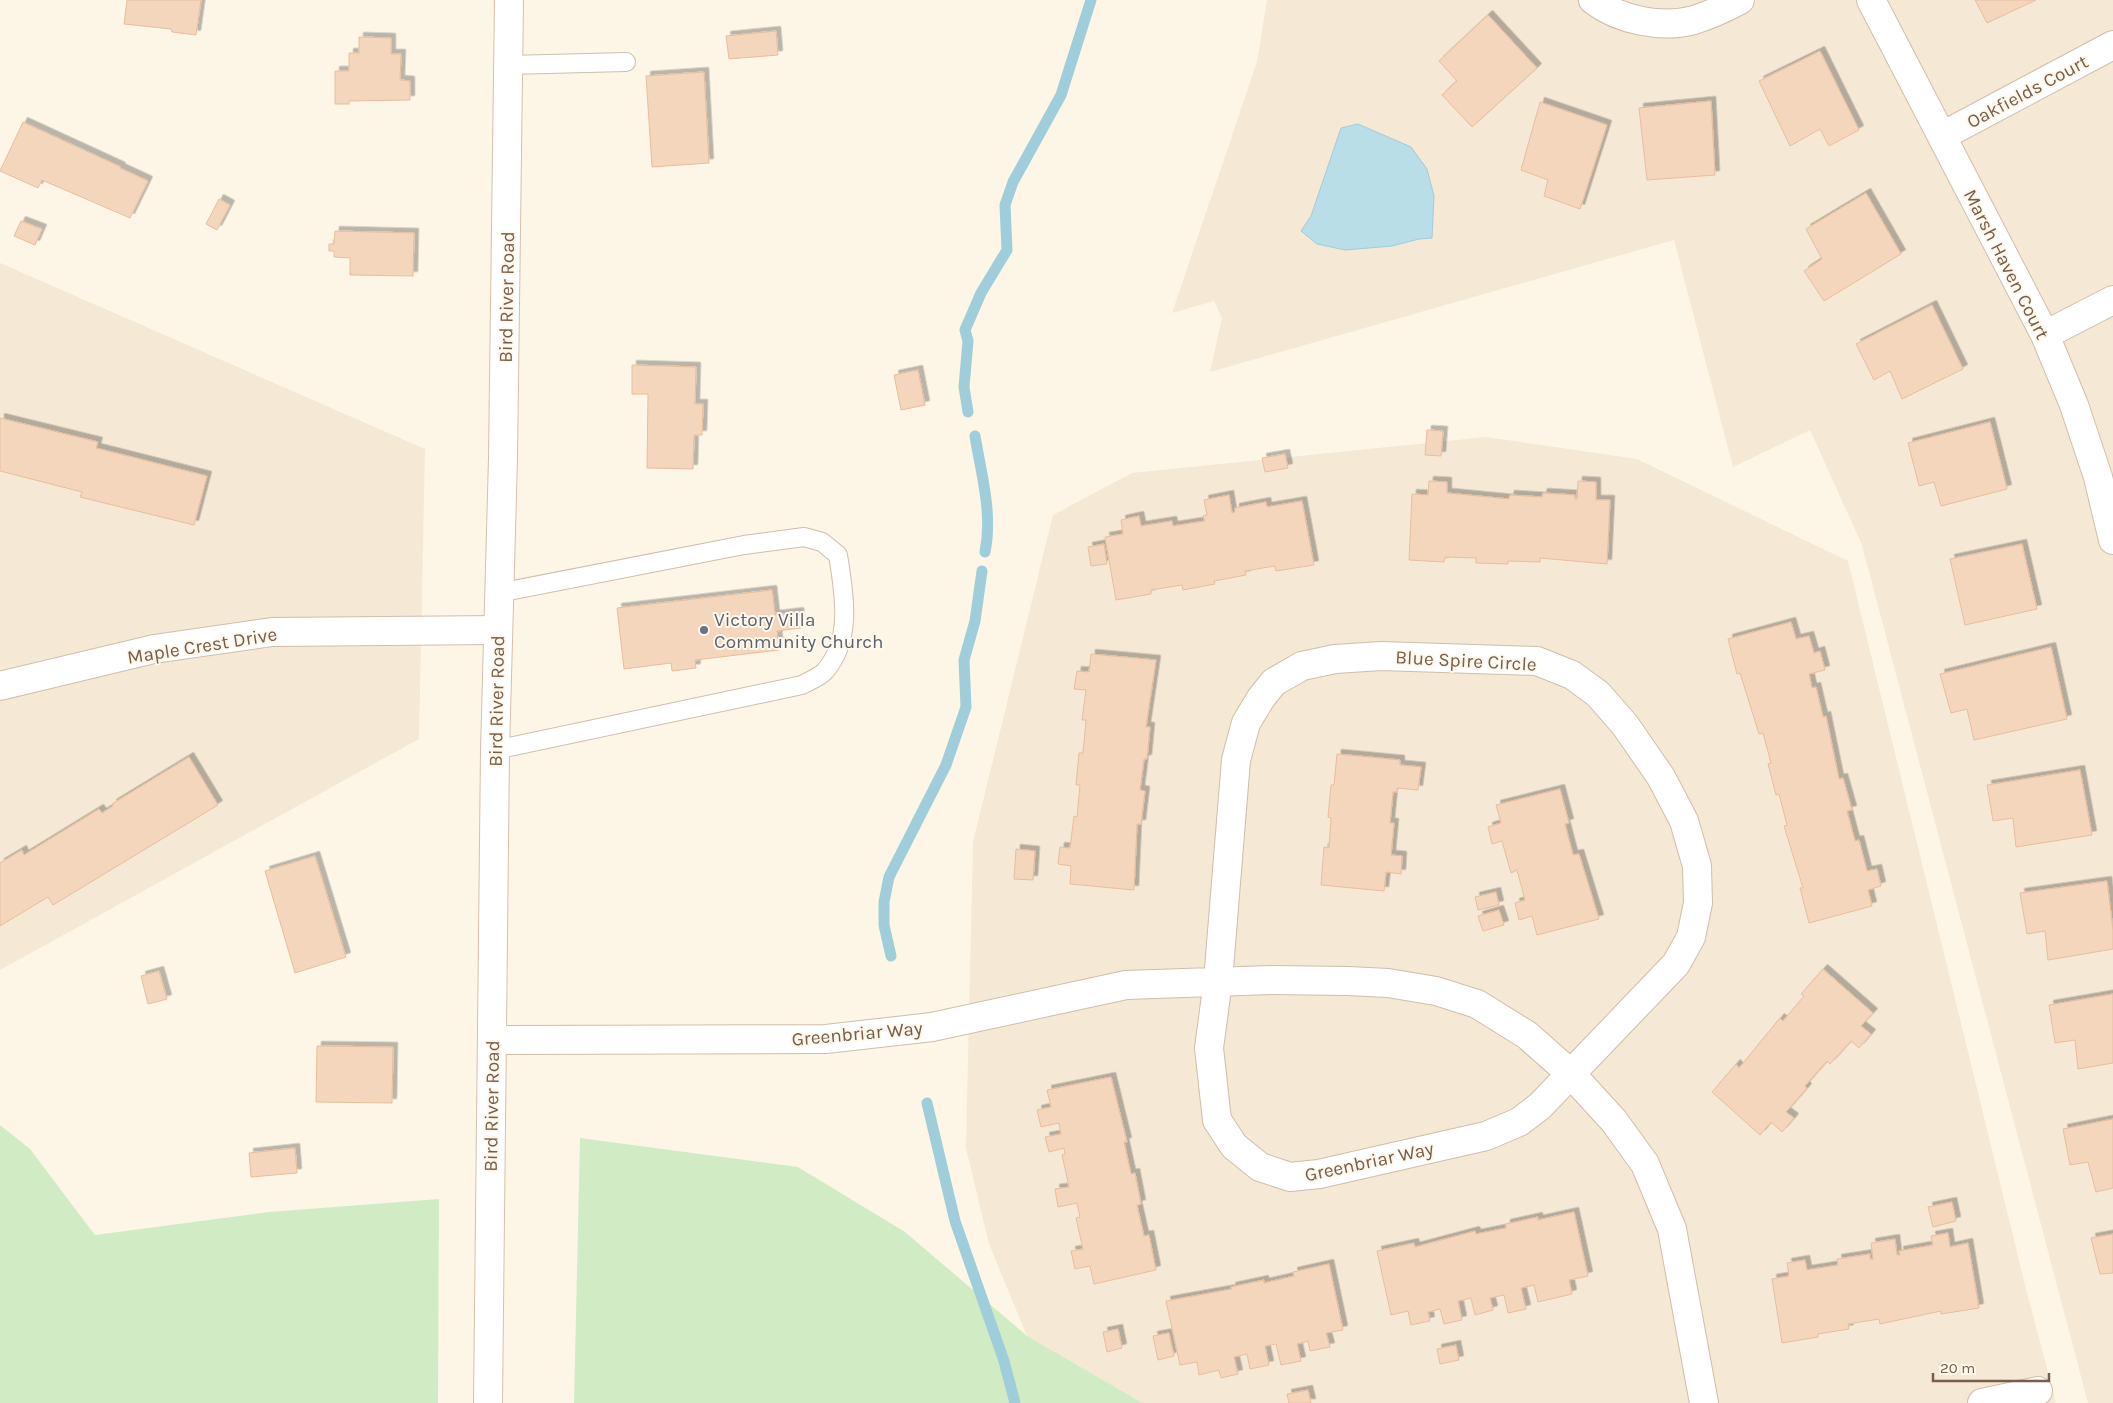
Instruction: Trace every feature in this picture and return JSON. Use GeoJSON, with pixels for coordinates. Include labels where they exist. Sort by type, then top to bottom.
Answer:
{"type":"FeatureCollection","features":[{"type":"Feature","properties":{"kind":"street","name":"Bird River Road"},"geometry":{"type":"LineString","coordinates":[[488,1403],[497,630],[504,449],[509,65],[508,0]]}},
{"type":"Feature","properties":{"kind":"street"},"geometry":{"type":"LineString","coordinates":[[1593,0],[1600,6],[1633,19],[1668,23],[1692,20],[1715,13],[1740,0]]}},
{"type":"Feature","properties":{"kind":"street","name":"Marsh Haven Court"},"geometry":{"type":"LineString","coordinates":[[1871,0],[2045,335],[2083,432],[2098,477],[2113,540]]}},
{"type":"Feature","properties":{"kind":"street","name":"Oakfields Court"},"geometry":{"type":"LineString","coordinates":[[1942,136],[2113,45]]}},
{"type":"Feature","properties":{"kind":"street"},"geometry":{"type":"LineString","coordinates":[[2045,335],[2113,300]]}},
{"type":"Feature","properties":{"kind":"street","name":"Maple Crest Drive"},"geometry":{"type":"LineString","coordinates":[[0,686],[154,649],[263,633],[497,630]]}},
{"type":"Feature","properties":{"kind":"street","name":"Blue Spire Circle"},"geometry":{"type":"LineString","coordinates":[[1218,981],[1236,760],[1246,723],[1261,698],[1274,682],[1302,666],[1335,659],[1380,656],[1537,661],[1572,675],[1598,694],[1625,725],[1661,777],[1684,821],[1697,866],[1698,903],[1691,937],[1676,964],[1571,1074]]}},
{"type":"Feature","properties":{"kind":"street","name":"Greenbriar Way"},"geometry":{"type":"LineString","coordinates":[[492,1040],[826,1039],[932,1027],[1126,985],[1218,981],[1348,980],[1388,983],[1436,991],[1477,1004],[1527,1035],[1571,1074],[1614,1121],[1645,1164],[1672,1229],[1704,1403]]}},
{"type":"Feature","properties":{"kind":"street","name":"Greenbriar Way"},"geometry":{"type":"LineString","coordinates":[[1218,981],[1209,1048],[1217,1120],[1234,1146],[1260,1167],[1290,1177],[1319,1174],[1486,1136],[1519,1122],[1540,1106],[1571,1074]]}},
{"type":"Feature","properties":{"kind":"street"},"geometry":{"type":"LineString","coordinates":[[1982,1403],[2038,1391]]}},
{"type":"Feature","properties":{"kind":"lane"},"geometry":{"type":"LineString","coordinates":[[509,65],[626,62]]}},
{"type":"Feature","properties":{"kind":"lane"},"geometry":{"type":"LineString","coordinates":[[495,750],[802,685],[824,672],[838,649],[846,602],[838,556],[822,542],[804,537],[744,545],[498,593]]}},
{"type":"Feature","properties":{"kind":"shaded area"},"geometry":{"type":"Polygon","coordinates":[[[1267,0],[2113,0],[2113,1403],[2088,1403],[1862,545],[1810,430],[1733,467],[1674,240],[1210,372],[1222,318],[1214,301],[1172,313],[1257,62],[1267,0]]]}},
{"type":"Feature","properties":{"kind":"shaded area"},"geometry":{"type":"Polygon","coordinates":[[[0,263],[425,449],[419,739],[0,970],[0,263]]]}},
{"type":"Feature","properties":{"kind":"shaded area"},"geometry":{"type":"Polygon","coordinates":[[[1486,437],[1637,459],[1848,561],[2026,1289],[2056,1403],[1143,1403],[1027,1336],[989,1244],[966,1148],[973,842],[1053,515],[1132,473],[1486,437]]]}},
{"type":"Feature","properties":{"kind":"green space"},"geometry":{"type":"Polygon","coordinates":[[[0,1125],[30,1149],[95,1235],[269,1212],[439,1199],[438,1403],[0,1403],[0,1125]]]}},
{"type":"Feature","properties":{"kind":"green space"},"geometry":{"type":"Polygon","coordinates":[[[580,1138],[798,1167],[905,1232],[1027,1336],[1143,1403],[574,1403],[580,1138]]]}},
{"type":"Feature","properties":{"kind":"water"},"geometry":{"type":"Polygon","coordinates":[[[1358,124],[1411,147],[1427,169],[1434,196],[1432,238],[1419,239],[1392,246],[1345,250],[1317,244],[1301,231],[1311,216],[1341,128],[1358,124]]]}},
{"type":"Feature","properties":{"kind":"building"},"geometry":{"type":"Polygon","coordinates":[[[127,0],[201,0],[196,35],[172,32],[171,29],[124,24],[127,0]]]}},
{"type":"Feature","properties":{"kind":"building"},"geometry":{"type":"Polygon","coordinates":[[[1975,0],[2036,0],[1987,23],[1975,0]]]}},
{"type":"Feature","properties":{"kind":"building"},"geometry":{"type":"Polygon","coordinates":[[[1488,15],[1537,68],[1472,127],[1442,95],[1457,81],[1439,61],[1488,15]]]}},
{"type":"Feature","properties":{"kind":"building"},"geometry":{"type":"Polygon","coordinates":[[[776,31],[778,55],[729,59],[726,36],[776,31]]]}},
{"type":"Feature","properties":{"kind":"building"},"geometry":{"type":"Polygon","coordinates":[[[359,37],[391,38],[391,54],[401,54],[400,80],[410,81],[410,100],[349,101],[349,104],[335,104],[335,71],[349,71],[349,53],[359,53],[359,37]]]}},
{"type":"Feature","properties":{"kind":"building"},"geometry":{"type":"Polygon","coordinates":[[[1820,51],[1859,130],[1829,146],[1820,129],[1790,146],[1759,81],[1820,51]]]}},
{"type":"Feature","properties":{"kind":"building"},"geometry":{"type":"Polygon","coordinates":[[[704,72],[709,163],[652,167],[646,76],[704,72]]]}},
{"type":"Feature","properties":{"kind":"building"},"geometry":{"type":"Polygon","coordinates":[[[1711,101],[1715,175],[1647,180],[1639,108],[1711,101]]]}},
{"type":"Feature","properties":{"kind":"building"},"geometry":{"type":"Polygon","coordinates":[[[1540,102],[1607,125],[1580,209],[1544,196],[1548,180],[1521,170],[1540,102]]]}},
{"type":"Feature","properties":{"kind":"building"},"geometry":{"type":"Polygon","coordinates":[[[23,122],[148,181],[130,218],[42,180],[38,188],[0,171],[23,122]]]}},
{"type":"Feature","properties":{"kind":"building"},"geometry":{"type":"Polygon","coordinates":[[[1866,193],[1901,254],[1824,301],[1804,271],[1822,259],[1806,229],[1866,193]]]}},
{"type":"Feature","properties":{"kind":"building"},"geometry":{"type":"Polygon","coordinates":[[[219,199],[230,205],[217,230],[206,224],[219,199]]]}},
{"type":"Feature","properties":{"kind":"building"},"geometry":{"type":"Polygon","coordinates":[[[21,221],[42,229],[35,245],[14,236],[21,221]]]}},
{"type":"Feature","properties":{"kind":"building"},"geometry":{"type":"Polygon","coordinates":[[[335,231],[414,233],[413,276],[350,275],[350,258],[334,257],[334,251],[329,251],[329,244],[334,244],[335,231]]]}},
{"type":"Feature","properties":{"kind":"building"},"geometry":{"type":"Polygon","coordinates":[[[1932,305],[1963,369],[1902,399],[1890,371],[1874,380],[1856,344],[1932,305]]]}},
{"type":"Feature","properties":{"kind":"building"},"geometry":{"type":"Polygon","coordinates":[[[632,365],[696,367],[695,404],[703,404],[702,435],[694,435],[693,469],[647,468],[648,394],[632,394],[632,365]]]}},
{"type":"Feature","properties":{"kind":"building"},"geometry":{"type":"Polygon","coordinates":[[[918,370],[925,405],[901,410],[894,375],[918,370]]]}},
{"type":"Feature","properties":{"kind":"building"},"geometry":{"type":"Polygon","coordinates":[[[0,418],[98,442],[96,448],[207,476],[194,525],[80,497],[82,492],[0,471],[0,418]]]}},
{"type":"Feature","properties":{"kind":"building"},"geometry":{"type":"Polygon","coordinates":[[[1990,422],[2007,489],[1941,506],[1934,482],[1919,486],[1908,443],[1990,422]]]}},
{"type":"Feature","properties":{"kind":"building"},"geometry":{"type":"Polygon","coordinates":[[[1427,430],[1443,431],[1441,456],[1425,455],[1427,430]]]}},
{"type":"Feature","properties":{"kind":"building"},"geometry":{"type":"Polygon","coordinates":[[[1285,454],[1288,468],[1265,472],[1262,458],[1285,454]]]}},
{"type":"Feature","properties":{"kind":"building"},"geometry":{"type":"Polygon","coordinates":[[[1429,481],[1447,482],[1447,493],[1509,499],[1510,495],[1542,497],[1543,493],[1575,495],[1575,499],[1577,499],[1578,481],[1596,482],[1596,500],[1610,500],[1607,564],[1540,558],[1540,562],[1508,561],[1508,564],[1476,563],[1476,558],[1445,557],[1444,562],[1409,560],[1412,494],[1428,495],[1429,481]]]}},
{"type":"Feature","properties":{"kind":"building"},"geometry":{"type":"Polygon","coordinates":[[[1229,495],[1232,513],[1235,512],[1235,508],[1266,502],[1267,507],[1302,501],[1314,565],[1276,571],[1275,566],[1245,571],[1246,575],[1214,581],[1215,584],[1183,590],[1182,585],[1151,590],[1151,594],[1116,600],[1105,537],[1123,534],[1121,520],[1139,516],[1141,526],[1172,521],[1173,526],[1205,521],[1203,516],[1207,515],[1204,500],[1229,495]]]}},
{"type":"Feature","properties":{"kind":"building"},"geometry":{"type":"Polygon","coordinates":[[[1104,544],[1107,564],[1091,566],[1088,547],[1104,544]]]}},
{"type":"Feature","properties":{"kind":"building"},"geometry":{"type":"Polygon","coordinates":[[[2022,544],[2037,609],[1965,625],[1950,559],[2022,544]]]}},
{"type":"Feature","properties":{"kind":"building","name":"Victory Villa Community Church"},"geometry":{"type":"Polygon","coordinates":[[[772,590],[775,615],[799,612],[801,628],[777,631],[779,650],[695,660],[696,668],[672,671],[671,663],[624,669],[617,608],[772,590]]]}},
{"type":"Feature","properties":{"kind":"building"},"geometry":{"type":"Polygon","coordinates":[[[1791,622],[1796,639],[1809,636],[1814,653],[1820,651],[1825,670],[1809,674],[1812,688],[1816,687],[1823,717],[1826,716],[1839,779],[1843,778],[1852,810],[1847,811],[1855,841],[1859,840],[1867,871],[1877,869],[1881,886],[1868,890],[1872,906],[1809,923],[1800,888],[1803,888],[1784,826],[1787,825],[1779,794],[1776,795],[1768,764],[1771,763],[1763,733],[1759,734],[1740,673],[1737,674],[1728,639],[1791,622]]]}},
{"type":"Feature","properties":{"kind":"building"},"geometry":{"type":"Polygon","coordinates":[[[2051,647],[2067,719],[1974,740],[1967,709],[1951,713],[1940,674],[2051,647]]]}},
{"type":"Feature","properties":{"kind":"building"},"geometry":{"type":"Polygon","coordinates":[[[1091,654],[1156,660],[1146,727],[1150,727],[1147,759],[1144,759],[1140,790],[1145,791],[1141,824],[1137,824],[1134,890],[1070,884],[1071,866],[1058,864],[1060,847],[1070,848],[1074,816],[1077,817],[1080,785],[1076,785],[1079,753],[1083,753],[1086,720],[1082,720],[1086,690],[1074,689],[1077,671],[1089,672],[1091,654]]]}},
{"type":"Feature","properties":{"kind":"building"},"geometry":{"type":"Polygon","coordinates":[[[1337,754],[1400,760],[1400,765],[1421,767],[1418,790],[1397,788],[1397,792],[1393,792],[1390,823],[1394,823],[1391,855],[1402,856],[1401,874],[1386,872],[1384,891],[1321,885],[1324,847],[1329,848],[1331,818],[1328,817],[1331,785],[1334,785],[1337,754]]]}},
{"type":"Feature","properties":{"kind":"building"},"geometry":{"type":"Polygon","coordinates":[[[189,757],[218,805],[53,905],[48,897],[0,926],[0,863],[22,850],[24,855],[99,809],[102,813],[113,806],[112,804],[189,757]]]}},
{"type":"Feature","properties":{"kind":"building"},"geometry":{"type":"Polygon","coordinates":[[[2080,770],[2092,835],[2016,847],[2013,818],[1993,821],[1987,785],[2080,770]]]}},
{"type":"Feature","properties":{"kind":"building"},"geometry":{"type":"Polygon","coordinates":[[[1560,789],[1569,823],[1565,824],[1573,855],[1579,854],[1599,919],[1537,935],[1532,916],[1519,920],[1515,903],[1525,900],[1517,870],[1511,873],[1502,841],[1492,844],[1488,827],[1501,823],[1496,805],[1560,789]]]}},
{"type":"Feature","properties":{"kind":"building"},"geometry":{"type":"Polygon","coordinates":[[[1016,849],[1035,851],[1033,880],[1014,879],[1016,849]]]}},
{"type":"Feature","properties":{"kind":"building"},"geometry":{"type":"Polygon","coordinates":[[[315,856],[346,957],[295,973],[265,871],[315,856]]]}},
{"type":"Feature","properties":{"kind":"building"},"geometry":{"type":"Polygon","coordinates":[[[2107,881],[2113,930],[2113,949],[2048,960],[2045,931],[2027,934],[2020,893],[2107,881]]]}},
{"type":"Feature","properties":{"kind":"building"},"geometry":{"type":"Polygon","coordinates":[[[1496,892],[1499,905],[1478,910],[1475,897],[1496,892]]]}},
{"type":"Feature","properties":{"kind":"building"},"geometry":{"type":"Polygon","coordinates":[[[1499,910],[1504,925],[1483,931],[1478,916],[1499,910]]]}},
{"type":"Feature","properties":{"kind":"building"},"geometry":{"type":"Polygon","coordinates":[[[1823,969],[1873,1013],[1861,1026],[1871,1034],[1859,1048],[1851,1041],[1830,1064],[1827,1061],[1786,1112],[1794,1118],[1782,1132],[1771,1122],[1760,1135],[1712,1092],[1736,1064],[1739,1068],[1780,1018],[1783,1021],[1804,996],[1801,994],[1823,969]]]}},
{"type":"Feature","properties":{"kind":"building"},"geometry":{"type":"Polygon","coordinates":[[[159,971],[167,999],[148,1004],[141,976],[159,971]]]}},
{"type":"Feature","properties":{"kind":"building"},"geometry":{"type":"Polygon","coordinates":[[[2113,994],[2113,1063],[2078,1069],[2075,1040],[2055,1043],[2049,1005],[2113,994]]]}},
{"type":"Feature","properties":{"kind":"building"},"geometry":{"type":"Polygon","coordinates":[[[317,1046],[393,1047],[392,1103],[316,1102],[317,1046]]]}},
{"type":"Feature","properties":{"kind":"building"},"geometry":{"type":"Polygon","coordinates":[[[1111,1077],[1127,1142],[1124,1142],[1131,1174],[1135,1173],[1141,1204],[1137,1205],[1144,1236],[1149,1235],[1156,1270],[1094,1284],[1090,1266],[1075,1269],[1071,1251],[1083,1249],[1076,1218],[1080,1217],[1077,1203],[1058,1207],[1055,1189],[1069,1187],[1062,1155],[1065,1154],[1064,1148],[1049,1152],[1045,1137],[1061,1134],[1059,1123],[1041,1127],[1037,1110],[1051,1107],[1047,1090],[1111,1077]]]}},
{"type":"Feature","properties":{"kind":"building"},"geometry":{"type":"Polygon","coordinates":[[[2113,1119],[2113,1188],[2096,1192],[2088,1162],[2070,1165],[2063,1129],[2113,1119]]]}},
{"type":"Feature","properties":{"kind":"building"},"geometry":{"type":"Polygon","coordinates":[[[295,1148],[297,1173],[251,1177],[249,1153],[295,1148]]]}},
{"type":"Feature","properties":{"kind":"building"},"geometry":{"type":"Polygon","coordinates":[[[1952,1202],[1956,1221],[1933,1227],[1928,1207],[1952,1202]]]}},
{"type":"Feature","properties":{"kind":"building"},"geometry":{"type":"Polygon","coordinates":[[[1574,1212],[1588,1276],[1569,1280],[1572,1294],[1538,1302],[1534,1285],[1521,1288],[1526,1309],[1508,1313],[1504,1295],[1490,1298],[1493,1310],[1475,1315],[1471,1298],[1458,1301],[1462,1320],[1444,1324],[1440,1309],[1428,1312],[1430,1321],[1411,1325],[1408,1311],[1391,1315],[1377,1251],[1414,1243],[1415,1247],[1475,1231],[1476,1234],[1506,1228],[1506,1224],[1538,1217],[1538,1220],[1574,1212]]]}},
{"type":"Feature","properties":{"kind":"building"},"geometry":{"type":"Polygon","coordinates":[[[1948,1233],[1950,1247],[1968,1243],[1979,1308],[1941,1314],[1941,1311],[1880,1324],[1879,1319],[1848,1324],[1849,1329],[1782,1343],[1772,1279],[1789,1276],[1787,1263],[1805,1260],[1807,1270],[1838,1265],[1837,1259],[1870,1254],[1870,1259],[1873,1259],[1871,1243],[1895,1239],[1897,1255],[1900,1255],[1899,1251],[1933,1245],[1931,1236],[1948,1233]]]}},
{"type":"Feature","properties":{"kind":"building"},"geometry":{"type":"Polygon","coordinates":[[[2113,1234],[2113,1273],[2100,1274],[2091,1238],[2113,1234]]]}},
{"type":"Feature","properties":{"kind":"building"},"geometry":{"type":"Polygon","coordinates":[[[1329,1264],[1343,1330],[1326,1333],[1330,1347],[1310,1351],[1308,1341],[1297,1344],[1301,1361],[1281,1365],[1276,1344],[1265,1346],[1269,1365],[1250,1369],[1247,1354],[1234,1357],[1238,1374],[1221,1378],[1219,1370],[1199,1375],[1197,1362],[1180,1365],[1166,1301],[1232,1289],[1231,1287],[1264,1280],[1264,1283],[1294,1276],[1293,1272],[1329,1264]]]}},
{"type":"Feature","properties":{"kind":"building"},"geometry":{"type":"Polygon","coordinates":[[[1118,1329],[1122,1348],[1107,1352],[1103,1332],[1118,1329]]]}},
{"type":"Feature","properties":{"kind":"building"},"geometry":{"type":"Polygon","coordinates":[[[1169,1333],[1174,1356],[1158,1360],[1153,1336],[1169,1333]]]}},
{"type":"Feature","properties":{"kind":"building"},"geometry":{"type":"Polygon","coordinates":[[[1456,1345],[1459,1360],[1440,1364],[1437,1349],[1456,1345]]]}},
{"type":"Feature","properties":{"kind":"building"},"geometry":{"type":"Polygon","coordinates":[[[1308,1390],[1311,1403],[1289,1403],[1287,1394],[1308,1390]]]}},
{"type":"Feature","properties":{"kind":"waterway"},"geometry":{"type":"LineString","coordinates":[[968,412],[964,387],[968,341],[965,330],[981,293],[1007,250],[1005,205],[1013,182],[1061,95],[1091,0]]}},
{"type":"Feature","properties":{"kind":"waterway"},"geometry":{"type":"LineString","coordinates":[[975,436],[987,508],[988,523],[985,552]]}},
{"type":"Feature","properties":{"kind":"waterway"},"geometry":{"type":"LineString","coordinates":[[891,956],[884,925],[884,902],[889,877],[946,765],[966,707],[964,660],[975,621],[982,571]]}},
{"type":"Feature","properties":{"kind":"waterway"},"geometry":{"type":"LineString","coordinates":[[927,1103],[955,1221],[1004,1361],[1015,1403]]}},
{"type":"Feature","properties":{"kind":"place","name":"Victory Villa Community Church"},"geometry":{"type":"Point","coordinates":[704,630]}}]}
